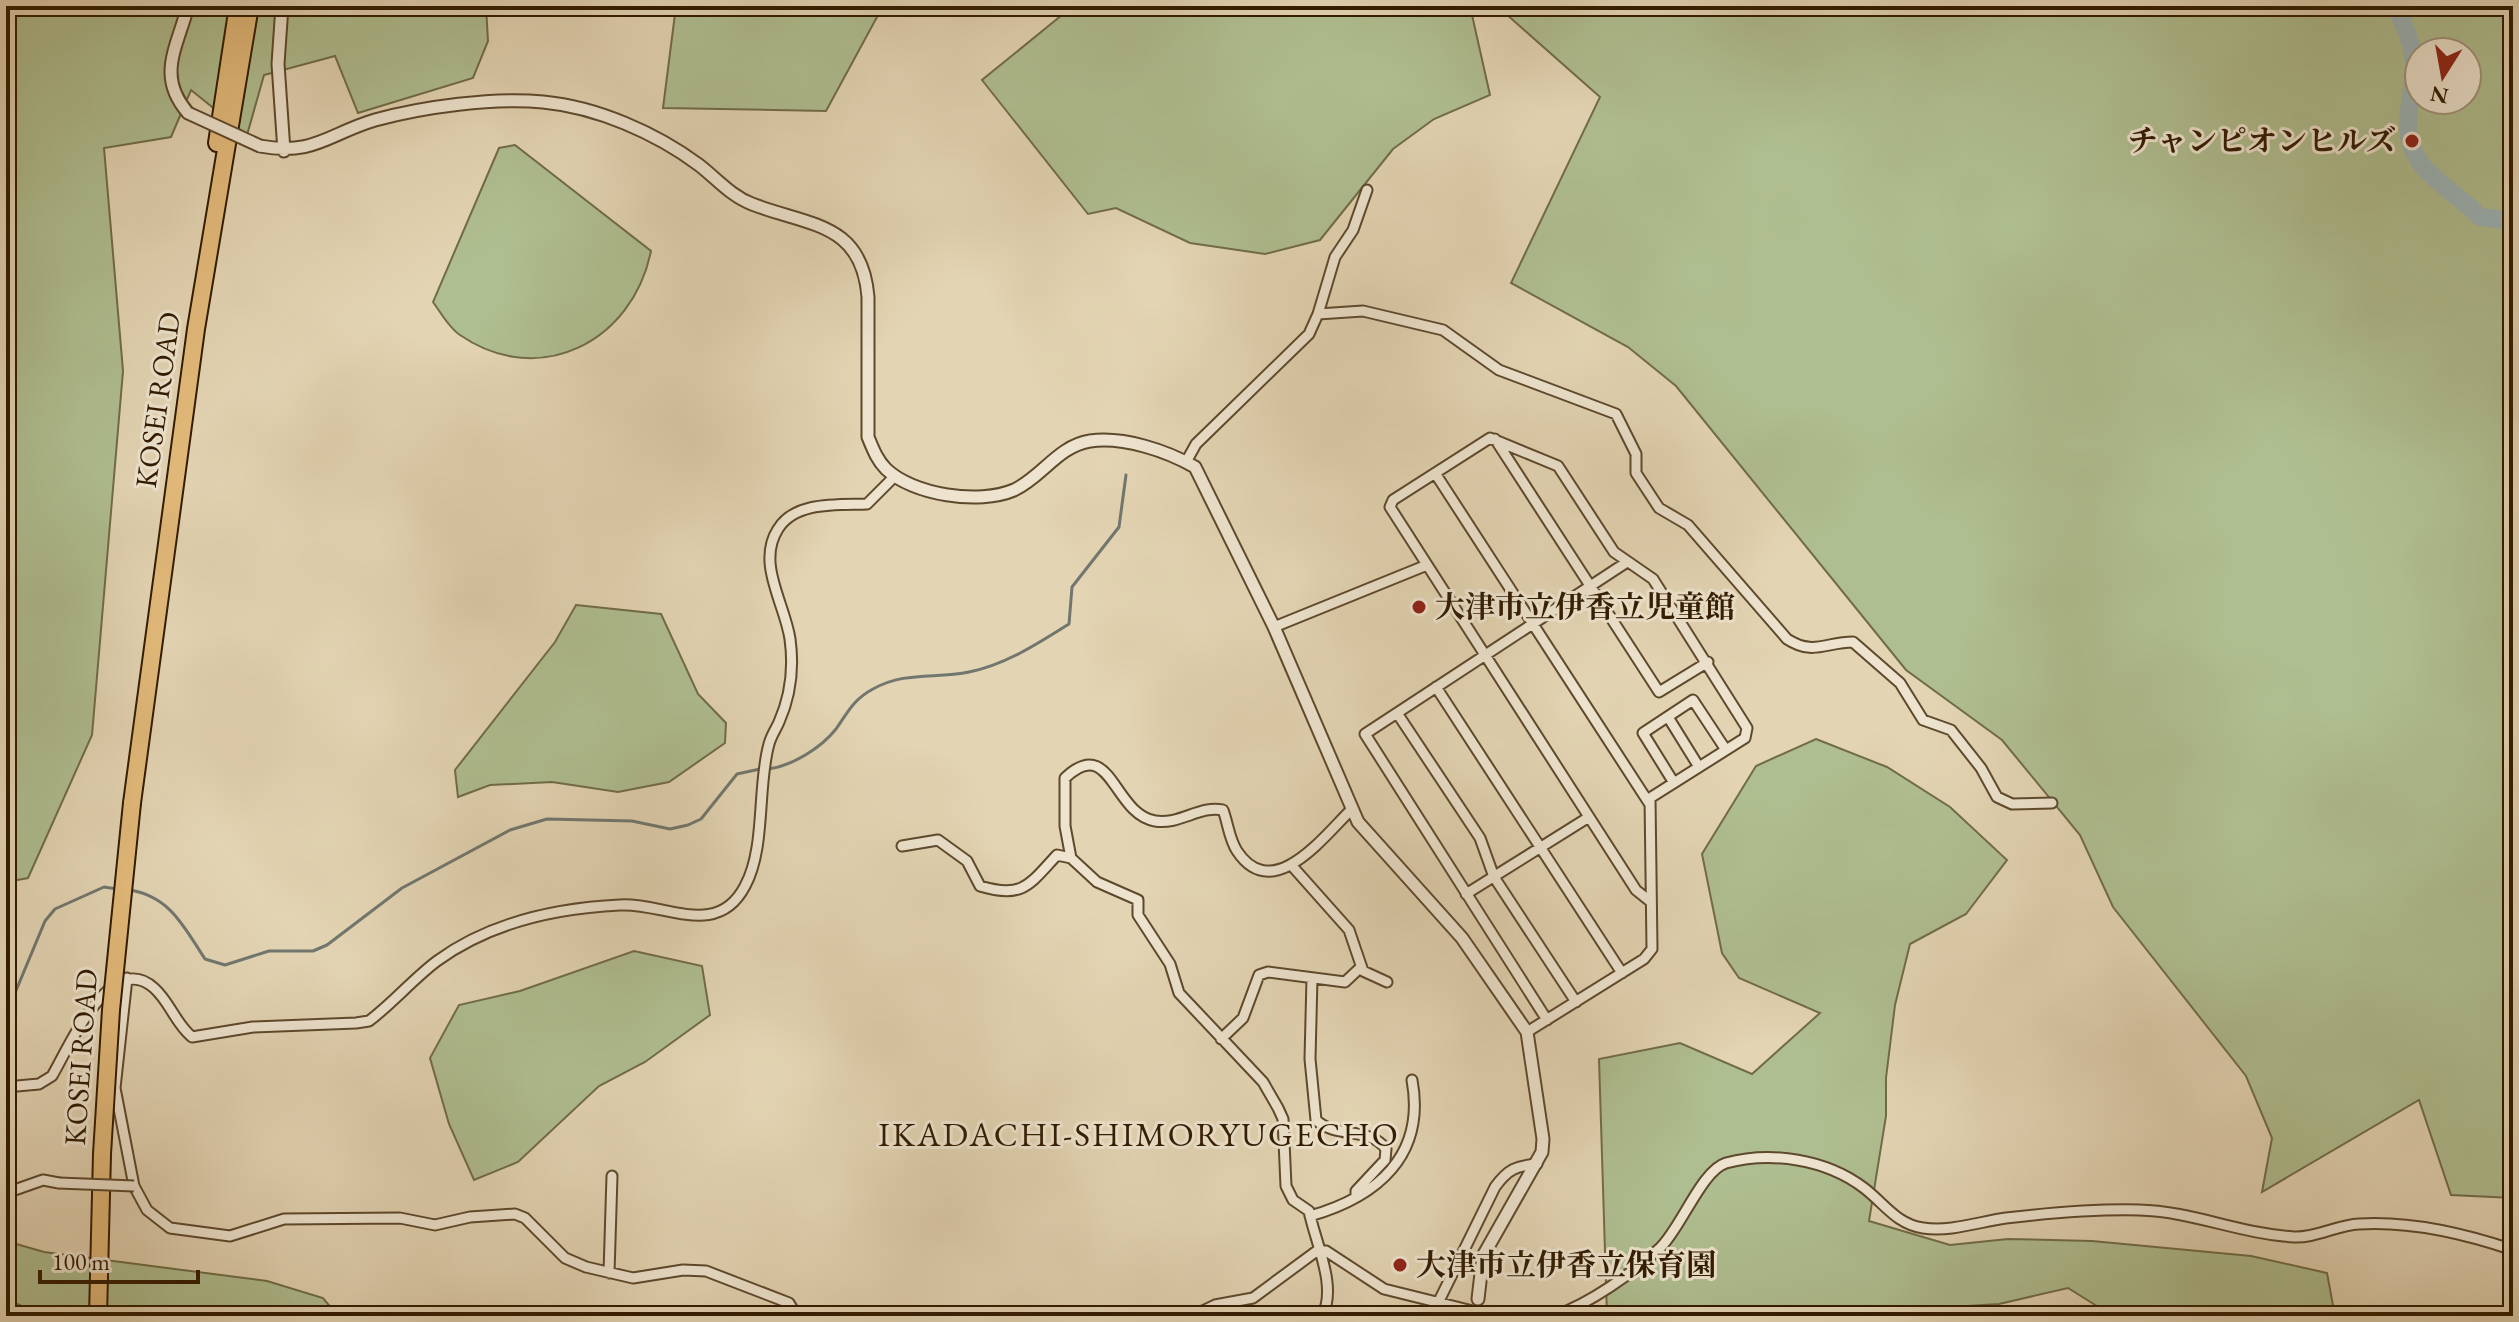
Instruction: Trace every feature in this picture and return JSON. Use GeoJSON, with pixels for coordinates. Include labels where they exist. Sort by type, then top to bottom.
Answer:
{"type":"FeatureCollection","features":[{"type":"Feature","properties":{"kind":"highway","name":"KOSEI ROAD"},"geometry":{"type":"LineString","coordinates":[[132,803],[134,749],[151,591],[238,6]]}},
{"type":"Feature","properties":{"kind":"highway","name":"KOSEI ROAD"},"geometry":{"type":"LineString","coordinates":[[98,1308],[102,1154],[111,1010],[132,803],[196,329],[250,6]]}},
{"type":"Feature","properties":{"kind":"street"},"geometry":{"type":"LineString","coordinates":[[188,6],[169,75],[173,94],[188,113],[260,146],[284,151],[301,150],[374,121],[456,105],[543,102],[615,120],[673,148],[729,192],[751,204],[814,222],[840,236],[853,249],[867,289],[868,437],[874,454],[896,477],[912,486],[972,496],[995,495],[1028,483],[1071,447],[1107,440],[1186,462],[1204,479],[1274,627],[1351,810],[1369,835],[1462,938],[1527,1032],[1543,1139],[1538,1164],[1483,1256],[1478,1299]]}},
{"type":"Feature","properties":{"kind":"street"},"geometry":{"type":"LineString","coordinates":[[282,6],[278,64],[284,151]]}},
{"type":"Feature","properties":{"kind":"street"},"geometry":{"type":"LineString","coordinates":[[1186,462],[1196,444],[1309,334],[1335,257],[1353,230],[1367,190]]}},
{"type":"Feature","properties":{"kind":"street"},"geometry":{"type":"LineString","coordinates":[[1318,314],[1363,311],[1443,330],[1499,370],[1616,414],[1636,454],[1636,473],[1659,508],[1688,525],[1787,639],[1800,647],[1817,650],[1853,642],[1900,683],[1923,720],[1951,730],[1981,768],[1997,797],[2012,804],[2052,803]]}},
{"type":"Feature","properties":{"kind":"street"},"geometry":{"type":"LineString","coordinates":[[1527,1032],[1644,959],[1652,949],[1650,798],[1745,738],[1747,728],[1653,579],[1614,552],[1558,466],[1490,438],[1393,500],[1390,507],[1636,890],[1651,902]]}},
{"type":"Feature","properties":{"kind":"street"},"geometry":{"type":"LineString","coordinates":[[1495,439],[1659,692],[1708,662]]}},
{"type":"Feature","properties":{"kind":"street"},"geometry":{"type":"LineString","coordinates":[[1435,473],[1649,803]]}},
{"type":"Feature","properties":{"kind":"street"},"geometry":{"type":"LineString","coordinates":[[6,1087],[39,1084],[52,1076],[98,997],[127,978],[142,979],[156,989],[178,1026],[192,1037],[253,1027],[356,1023],[369,1021],[438,960],[498,930],[542,915],[622,904],[701,918],[720,912],[734,903],[752,870],[769,742],[786,703],[793,673],[786,619],[769,557],[772,540],[788,516],[826,505],[867,504],[891,480]]}},
{"type":"Feature","properties":{"kind":"street"},"geometry":{"type":"LineString","coordinates":[[1547,1020],[1365,734],[1627,562]]}},
{"type":"Feature","properties":{"kind":"street"},"geometry":{"type":"LineString","coordinates":[[1274,627],[1427,565]]}},
{"type":"Feature","properties":{"kind":"street"},"geometry":{"type":"LineString","coordinates":[[1436,687],[1622,973]]}},
{"type":"Feature","properties":{"kind":"street"},"geometry":{"type":"LineString","coordinates":[[1674,783],[1643,733],[1693,700],[1726,750]]}},
{"type":"Feature","properties":{"kind":"street"},"geometry":{"type":"LineString","coordinates":[[1397,713],[1480,838],[1494,877],[1576,1002]]}},
{"type":"Feature","properties":{"kind":"street"},"geometry":{"type":"LineString","coordinates":[[1668,717],[1699,767]]}},
{"type":"Feature","properties":{"kind":"street"},"geometry":{"type":"LineString","coordinates":[[1071,858],[1065,826],[1065,778],[1076,767],[1092,764],[1103,767],[1137,815],[1156,821],[1178,821],[1212,808],[1223,810],[1236,850],[1248,863],[1263,870],[1279,871],[1293,867],[1351,810]]}},
{"type":"Feature","properties":{"kind":"street"},"geometry":{"type":"LineString","coordinates":[[1466,894],[1589,817]]}},
{"type":"Feature","properties":{"kind":"street"},"geometry":{"type":"LineString","coordinates":[[902,846],[938,840],[967,861],[980,886],[1005,894],[1028,886],[1057,855],[1071,858],[1097,882],[1138,900],[1138,915],[1170,964],[1179,993],[1263,1082],[1283,1119],[1286,1186],[1293,1200],[1309,1211],[1329,1300],[1322,1316]]}},
{"type":"Feature","properties":{"kind":"street"},"geometry":{"type":"LineString","coordinates":[[1293,867],[1349,930],[1361,967],[1387,982]]}},
{"type":"Feature","properties":{"kind":"street"},"geometry":{"type":"LineString","coordinates":[[1221,1039],[1243,1018],[1259,975],[1268,972],[1345,982],[1361,967]]}},
{"type":"Feature","properties":{"kind":"street"},"geometry":{"type":"LineString","coordinates":[[127,978],[115,1088],[134,1186],[158,1222],[170,1228],[230,1236],[284,1219],[400,1218],[435,1225],[470,1217],[515,1214],[525,1218],[565,1258],[633,1278],[683,1270],[706,1271],[789,1303],[797,1316]]}},
{"type":"Feature","properties":{"kind":"street"},"geometry":{"type":"LineString","coordinates":[[1312,978],[1310,1059],[1316,1120],[1324,1127],[1371,1137],[1386,1149],[1385,1160],[1356,1191],[1356,1196]]}},
{"type":"Feature","properties":{"kind":"street"},"geometry":{"type":"LineString","coordinates":[[1310,1216],[1333,1210],[1356,1196],[1387,1176],[1400,1161],[1409,1141],[1416,1102],[1412,1080]]}},
{"type":"Feature","properties":{"kind":"street"},"geometry":{"type":"LineString","coordinates":[[1554,1316],[1596,1295],[1660,1248],[1685,1217],[1710,1172],[1723,1164],[1756,1160],[1790,1159],[1832,1170],[1866,1190],[1905,1224],[1919,1228],[1938,1230],[2006,1218],[2140,1210],[2298,1237],[2356,1224],[2392,1225],[2450,1233],[2513,1250]]}},
{"type":"Feature","properties":{"kind":"street"},"geometry":{"type":"LineString","coordinates":[[1438,1303],[1501,1179],[1517,1166],[1538,1164]]}},
{"type":"Feature","properties":{"kind":"street"},"geometry":{"type":"LineString","coordinates":[[609,1273],[612,1176]]}},
{"type":"Feature","properties":{"kind":"street"},"geometry":{"type":"LineString","coordinates":[[6,1193],[43,1180],[134,1186]]}},
{"type":"Feature","properties":{"kind":"street"},"geometry":{"type":"LineString","coordinates":[[1192,1316],[1215,1305],[1253,1298],[1318,1250],[1326,1251],[1384,1289],[1493,1316]]}},
{"type":"Feature","properties":{"kind":"green space"},"geometry":{"type":"Polygon","coordinates":[[[6,6],[486,6],[488,41],[473,78],[358,113],[335,56],[264,75],[247,135],[191,90],[171,137],[104,148],[123,371],[92,735],[28,878],[6,882],[6,6]]]}},
{"type":"Feature","properties":{"kind":"green space"},"geometry":{"type":"Polygon","coordinates":[[[676,6],[883,6],[826,111],[663,108],[676,6]]]}},
{"type":"Feature","properties":{"kind":"green space"},"geometry":{"type":"Polygon","coordinates":[[[1073,6],[1470,6],[1490,95],[1434,119],[1393,149],[1320,240],[1265,254],[1190,243],[1116,208],[1088,214],[982,80],[1073,6]]]}},
{"type":"Feature","properties":{"kind":"green space"},"geometry":{"type":"Polygon","coordinates":[[[1497,6],[2513,6],[2513,1198],[2451,1195],[2419,1100],[2262,1192],[2272,1138],[2246,1076],[2113,907],[2080,835],[2002,740],[1906,670],[1676,386],[1628,347],[1511,283],[1600,97],[1497,6]]]}},
{"type":"Feature","properties":{"kind":"green space"},"geometry":{"type":"Polygon","coordinates":[[[515,145],[651,251],[641,283],[625,310],[604,332],[579,347],[551,356],[521,358],[490,351],[456,332],[433,302],[499,148],[515,145]]]}},
{"type":"Feature","properties":{"kind":"green space"},"geometry":{"type":"Polygon","coordinates":[[[576,605],[661,614],[698,694],[726,723],[725,743],[669,782],[618,792],[552,782],[490,785],[458,797],[455,770],[555,642],[576,605]]]}},
{"type":"Feature","properties":{"kind":"green space"},"geometry":{"type":"Polygon","coordinates":[[[1816,739],[1887,767],[1950,807],[2007,860],[1966,914],[1910,944],[1895,1005],[1886,1078],[1886,1116],[1869,1221],[1950,1245],[2008,1239],[2092,1241],[2251,1256],[2327,1273],[2335,1316],[2113,1316],[2068,1288],[1999,1304],[1919,1309],[1883,1316],[1607,1316],[1599,1059],[1680,1043],[1752,1074],[1820,1013],[1739,978],[1722,953],[1702,854],[1756,766],[1816,739]]]}},
{"type":"Feature","properties":{"kind":"green space"},"geometry":{"type":"Polygon","coordinates":[[[634,951],[702,966],[710,1015],[645,1062],[599,1086],[518,1162],[474,1180],[449,1124],[430,1058],[459,1005],[520,991],[634,951]]]}},
{"type":"Feature","properties":{"kind":"green space"},"geometry":{"type":"Polygon","coordinates":[[[6,1241],[44,1252],[267,1281],[323,1298],[338,1316],[44,1316],[6,1299],[6,1241]]]}},
{"type":"Feature","properties":{"kind":"waterway"},"geometry":{"type":"LineString","coordinates":[[2350,6],[2358,6]]}},
{"type":"Feature","properties":{"kind":"waterway"},"geometry":{"type":"LineString","coordinates":[[2395,6],[2408,34],[2413,58],[2408,124],[2417,158],[2430,174],[2480,217],[2513,221]]}},
{"type":"Feature","properties":{"kind":"waterway"},"geometry":{"type":"LineString","coordinates":[[768,769],[787,764],[814,749],[830,736],[856,702],[885,683],[982,669],[1021,652],[1069,624],[1072,587],[1119,527],[1126,475]]}},
{"type":"Feature","properties":{"kind":"waterway"},"geometry":{"type":"LineString","coordinates":[[129,890],[143,893],[166,906],[183,925],[205,959],[225,965],[269,951],[313,951],[327,945],[402,888],[510,830],[547,819],[632,821],[670,829],[688,825],[701,819],[737,774],[760,769]]}},
{"type":"Feature","properties":{"kind":"waterway"},"geometry":{"type":"LineString","coordinates":[[6,1002],[15,993],[45,921],[55,909],[104,887],[117,889]]}},
{"type":"Feature","properties":{"kind":"place","name":"チャンピオンヒルズ"},"geometry":{"type":"Point","coordinates":[2412,141]}},
{"type":"Feature","properties":{"kind":"place","name":"大津市立伊香立児童館"},"geometry":{"type":"Point","coordinates":[1419,607]}},
{"type":"Feature","properties":{"kind":"place","name":"大津市立伊香立保育園"},"geometry":{"type":"Point","coordinates":[1400,1265]}},
{"type":"Feature","properties":{"kind":"district","name":"IKADACHI-SHIMORYUGECHO"},"geometry":{"type":"Point","coordinates":[1139,1134]}}]}
